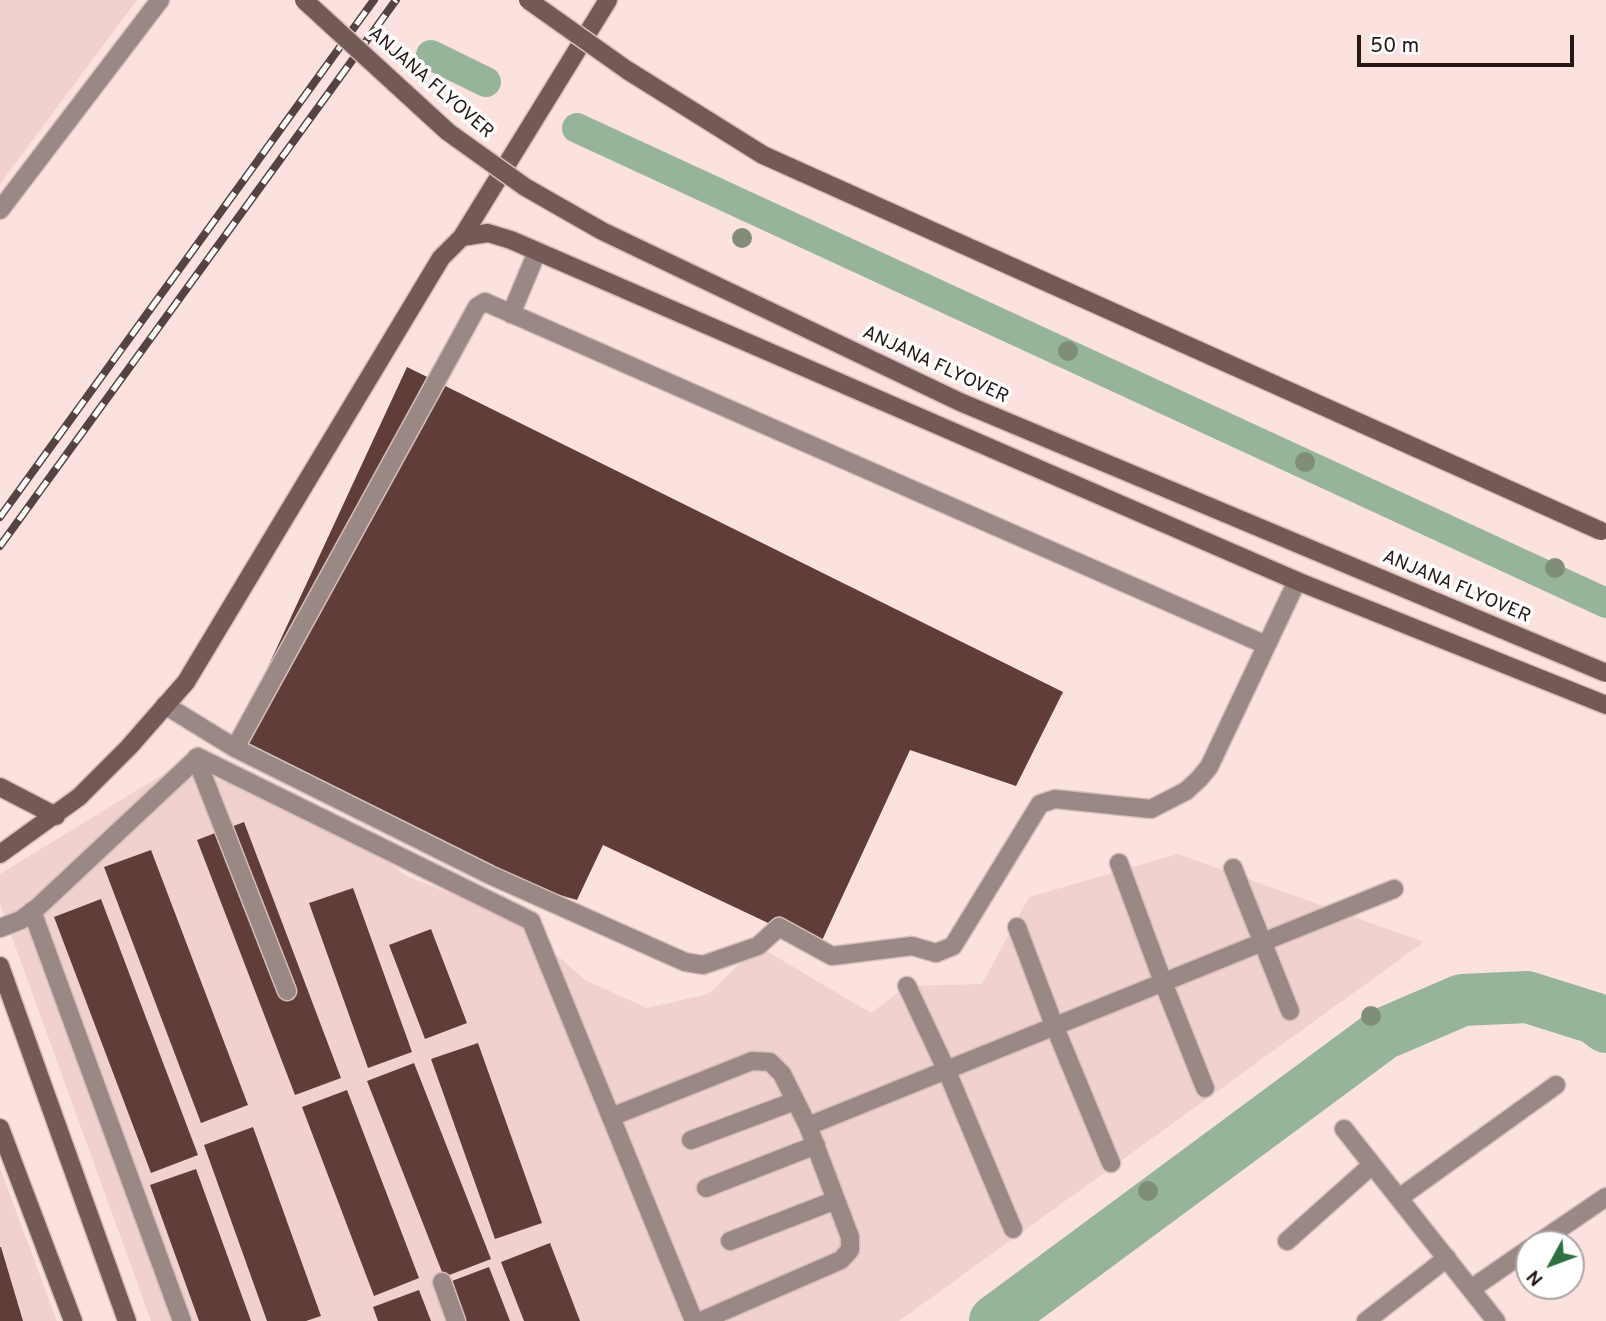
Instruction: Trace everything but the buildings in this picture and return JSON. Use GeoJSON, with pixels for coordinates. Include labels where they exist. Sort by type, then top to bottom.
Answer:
{"type":"FeatureCollection","features":[{"type":"Feature","properties":{"kind":"main road","name":"ANJANA FLYOVER"},"geometry":{"type":"LineString","coordinates":[[304,0],[448,132],[525,187],[602,231],[960,402],[1606,673]]}},
{"type":"Feature","properties":{"kind":"main road"},"geometry":{"type":"LineString","coordinates":[[528,0],[628,70],[763,155],[1603,532]]}},
{"type":"Feature","properties":{"kind":"main road"},"geometry":{"type":"LineString","coordinates":[[0,854],[79,797],[121,755],[186,682],[436,266],[462,237],[608,0]]}},
{"type":"Feature","properties":{"kind":"main road"},"geometry":{"type":"LineString","coordinates":[[462,237],[488,233],[537,251],[1297,581],[1606,705]]}},
{"type":"Feature","properties":{"kind":"main road"},"geometry":{"type":"LineString","coordinates":[[0,787],[56,816]]}},
{"type":"Feature","properties":{"kind":"main road"},"geometry":{"type":"LineString","coordinates":[[0,966],[127,1321]]}},
{"type":"Feature","properties":{"kind":"main road"},"geometry":{"type":"LineString","coordinates":[[0,1128],[73,1321]]}},
{"type":"Feature","properties":{"kind":"street"},"geometry":{"type":"LineString","coordinates":[[0,210],[160,0]]}},
{"type":"Feature","properties":{"kind":"street"},"geometry":{"type":"LineString","coordinates":[[511,314],[537,251]]}},
{"type":"Feature","properties":{"kind":"street"},"geometry":{"type":"LineString","coordinates":[[236,748],[477,307],[485,302],[1266,645]]}},
{"type":"Feature","properties":{"kind":"street"},"geometry":{"type":"LineString","coordinates":[[165,705],[236,748],[490,875],[685,962],[703,965],[758,946],[779,927],[832,956],[912,946],[936,953],[953,946],[1040,804],[1055,799],[1151,809],[1186,791],[1199,779],[1209,767],[1297,581]]}},
{"type":"Feature","properties":{"kind":"street"},"geometry":{"type":"LineString","coordinates":[[0,928],[21,920],[33,911],[196,758]]}},
{"type":"Feature","properties":{"kind":"street"},"geometry":{"type":"LineString","coordinates":[[196,758],[287,991]]}},
{"type":"Feature","properties":{"kind":"street"},"geometry":{"type":"LineString","coordinates":[[196,758],[531,921],[694,1321]]}},
{"type":"Feature","properties":{"kind":"street"},"geometry":{"type":"LineString","coordinates":[[1119,863],[1205,1088]]}},
{"type":"Feature","properties":{"kind":"street"},"geometry":{"type":"LineString","coordinates":[[1233,868],[1290,1011]]}},
{"type":"Feature","properties":{"kind":"street"},"geometry":{"type":"LineString","coordinates":[[808,1126],[1394,889]]}},
{"type":"Feature","properties":{"kind":"street"},"geometry":{"type":"LineString","coordinates":[[33,911],[182,1321]]}},
{"type":"Feature","properties":{"kind":"street"},"geometry":{"type":"LineString","coordinates":[[1017,927],[1111,1163]]}},
{"type":"Feature","properties":{"kind":"street"},"geometry":{"type":"LineString","coordinates":[[907,986],[946,1069],[1013,1229]]}},
{"type":"Feature","properties":{"kind":"street"},"geometry":{"type":"LineString","coordinates":[[611,1117],[752,1061],[770,1062],[782,1074],[808,1126],[850,1237],[850,1250],[841,1261],[701,1321]]}},
{"type":"Feature","properties":{"kind":"street"},"geometry":{"type":"LineString","coordinates":[[1399,1198],[1556,1085]]}},
{"type":"Feature","properties":{"kind":"street"},"geometry":{"type":"LineString","coordinates":[[691,1140],[795,1101]]}},
{"type":"Feature","properties":{"kind":"street"},"geometry":{"type":"LineString","coordinates":[[1344,1129],[1496,1321]]}},
{"type":"Feature","properties":{"kind":"street"},"geometry":{"type":"LineString","coordinates":[[706,1188],[816,1145]]}},
{"type":"Feature","properties":{"kind":"street"},"geometry":{"type":"LineString","coordinates":[[1287,1241],[1373,1165]]}},
{"type":"Feature","properties":{"kind":"street"},"geometry":{"type":"LineString","coordinates":[[1558,1230],[1606,1197]]}},
{"type":"Feature","properties":{"kind":"street"},"geometry":{"type":"LineString","coordinates":[[730,1241],[836,1200]]}},
{"type":"Feature","properties":{"kind":"street"},"geometry":{"type":"LineString","coordinates":[[1366,1321],[1447,1258]]}},
{"type":"Feature","properties":{"kind":"street"},"geometry":{"type":"LineString","coordinates":[[1471,1289],[1515,1259]]}},
{"type":"Feature","properties":{"kind":"street"},"geometry":{"type":"LineString","coordinates":[[442,1282],[456,1321]]}},
{"type":"Feature","properties":{"kind":"shaded area"},"geometry":{"type":"Polygon","coordinates":[[[0,0],[137,0],[0,184],[0,0]]]}},
{"type":"Feature","properties":{"kind":"shaded area"},"geometry":{"type":"Polygon","coordinates":[[[173,768],[323,808],[406,876],[516,919],[585,980],[647,1008],[708,994],[758,946],[871,1013],[907,986],[982,984],[1029,897],[1178,854],[1424,942],[899,1321],[151,1321],[0,904],[0,874],[173,768]]]}},
{"type":"Feature","properties":{"kind":"shaded area"},"geometry":{"type":"Polygon","coordinates":[[[0,1168],[57,1321],[0,1321],[0,1168]]]}},
{"type":"Feature","properties":{"kind":"waterway"},"geometry":{"type":"LineString","coordinates":[[431,55],[486,82]]}},
{"type":"Feature","properties":{"kind":"waterway"},"geometry":{"type":"LineString","coordinates":[[577,128],[1606,603]]}},
{"type":"Feature","properties":{"kind":"waterway"},"geometry":{"type":"LineString","coordinates":[[995,1321],[1383,1034],[1462,1000],[1527,997],[1594,1018],[1606,1027]]}},
{"type":"Feature","properties":{"kind":"railway"},"geometry":{"type":"LineString","coordinates":[[0,517],[374,0]]}},
{"type":"Feature","properties":{"kind":"railway"},"geometry":{"type":"LineString","coordinates":[[0,546],[396,0]]}}]}
